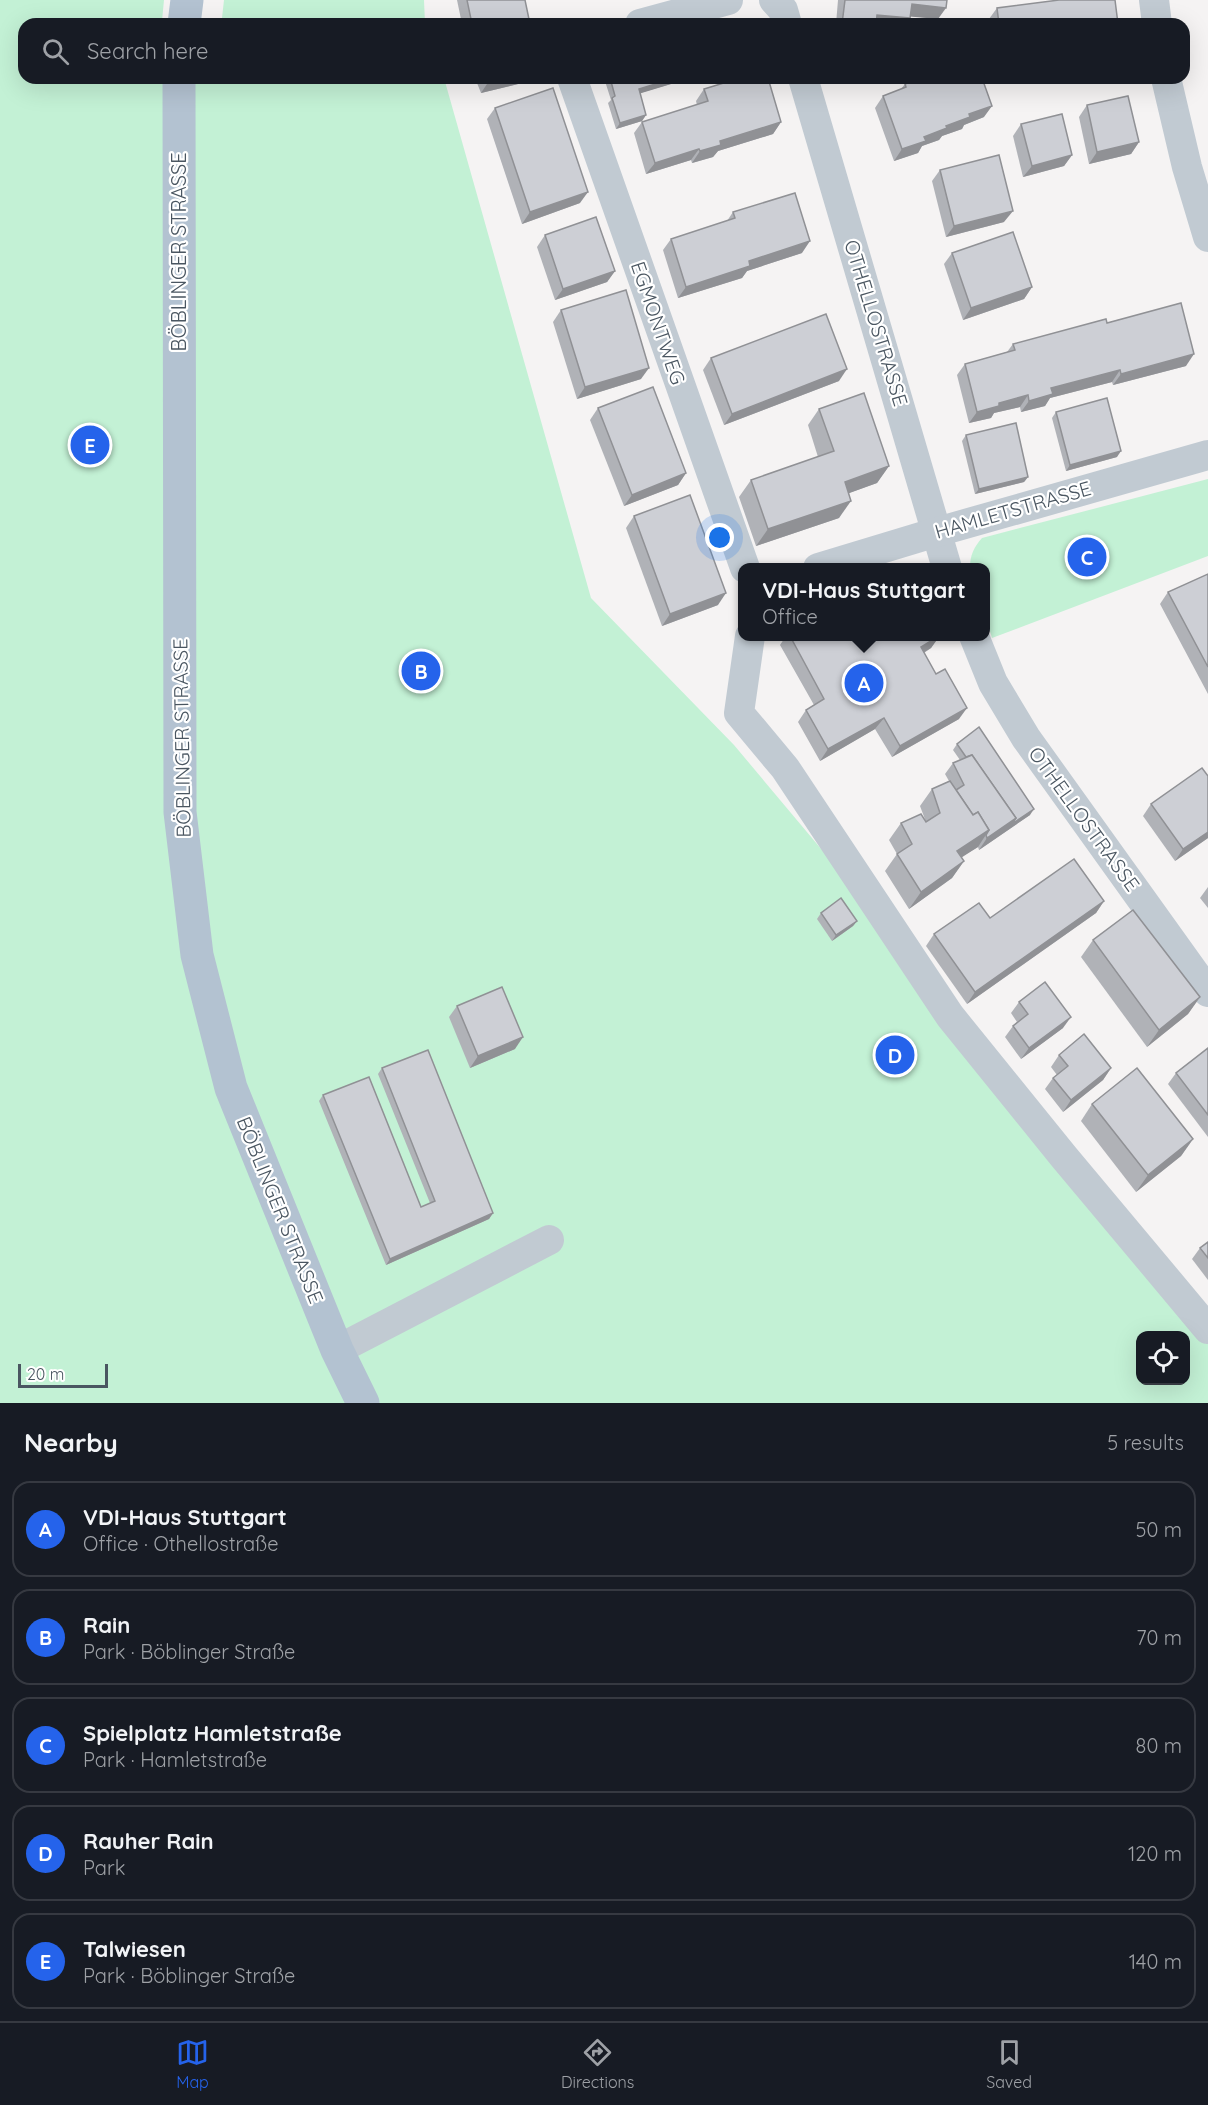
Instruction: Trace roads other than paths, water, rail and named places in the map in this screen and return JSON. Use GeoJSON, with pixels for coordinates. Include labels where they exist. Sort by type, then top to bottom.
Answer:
{"type":"FeatureCollection","features":[{"type":"Feature","properties":{"kind":"main road"},"geometry":{"type":"LineString","coordinates":[[185,18],[187,0]]}},
{"type":"Feature","properties":{"kind":"main road","name":"BÖBLINGER STRASSE"},"geometry":{"type":"LineString","coordinates":[[179,84],[180,812],[197,955],[231,1088],[337,1350],[363,1403]]}},
{"type":"Feature","properties":{"kind":"street"},"geometry":{"type":"LineString","coordinates":[[662,18],[728,0]]}},
{"type":"Feature","properties":{"kind":"street"},"geometry":{"type":"LineString","coordinates":[[774,0],[783,10],[785,18]]}},
{"type":"Feature","properties":{"kind":"street"},"geometry":{"type":"LineString","coordinates":[[1154,0],[1156,18]]}},
{"type":"Feature","properties":{"kind":"street","name":"EGMONTWEG"},"geometry":{"type":"LineString","coordinates":[[574,84],[744,563]]}},
{"type":"Feature","properties":{"kind":"street","name":"OTHELLOSTRASSE"},"geometry":{"type":"LineString","coordinates":[[805,84],[946,563]]}},
{"type":"Feature","properties":{"kind":"street"},"geometry":{"type":"LineString","coordinates":[[1168,84],[1198,164],[1208,237]]}},
{"type":"Feature","properties":{"kind":"street","name":"HAMLETSTRASSE"},"geometry":{"type":"LineString","coordinates":[[832,563],[1208,455]]}},
{"type":"Feature","properties":{"kind":"street"},"geometry":{"type":"LineString","coordinates":[[749,641],[740,713],[785,768],[950,1016],[1208,1329]]}},
{"type":"Feature","properties":{"kind":"street","name":"OTHELLOSTRASSE"},"geometry":{"type":"LineString","coordinates":[[976,641],[993,683],[1026,738],[1208,992]]}},
{"type":"Feature","properties":{"kind":"street"},"geometry":{"type":"LineString","coordinates":[[337,1350],[549,1240]]}},
{"type":"Feature","properties":{"kind":"place","name":"Talwiesen"},"geometry":{"type":"Point","coordinates":[90,445]}},
{"type":"Feature","properties":{"kind":"place","name":"Spielplatz Hamletstraße"},"geometry":{"type":"Point","coordinates":[1087,557]}},
{"type":"Feature","properties":{"kind":"place","name":"Rain"},"geometry":{"type":"Point","coordinates":[421,671]}},
{"type":"Feature","properties":{"kind":"place","name":"VDI-Haus Stuttgart"},"geometry":{"type":"Point","coordinates":[864,683]}},
{"type":"Feature","properties":{"kind":"place","name":"Rauher Rain"},"geometry":{"type":"Point","coordinates":[895,1055]}}]}
